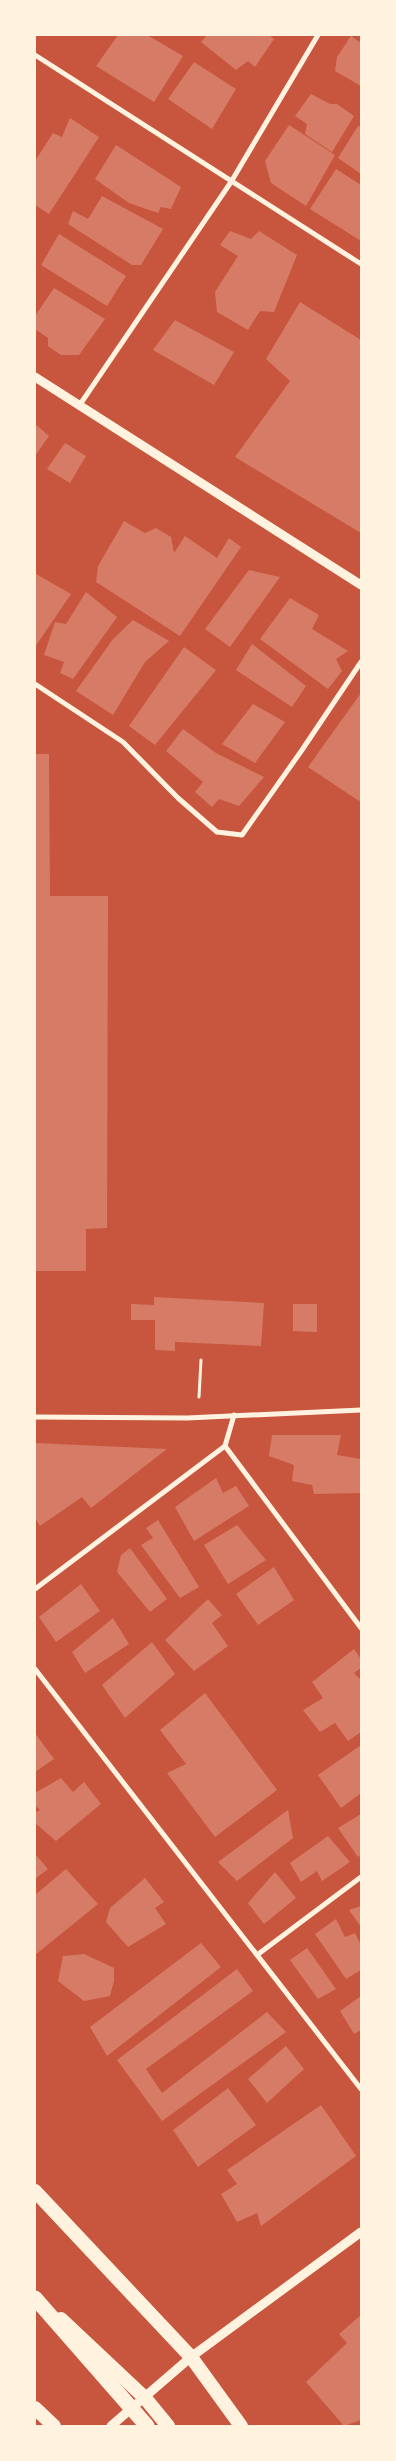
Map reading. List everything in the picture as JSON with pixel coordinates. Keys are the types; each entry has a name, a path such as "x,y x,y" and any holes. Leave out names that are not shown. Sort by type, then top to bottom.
{"highway":[{"path":"35,2191 191,2357 241,2426"},
{"path":"35,2297 145,2398 168,2426"},
{"path":"35,2297 147,2426"},
{"path":"35,2408 54,2426"}],"street":[{"path":"79,406 231,182 318,35"},
{"path":"35,55 361,264"},
{"path":"35,378 361,585"},
{"path":"35,684 123,742 178,798 217,832 242,835 361,662"},
{"path":"35,1417 188,1418 361,1410"},
{"path":"35,1589 225,1446 234,1415"},
{"path":"225,1446 361,1628"},
{"path":"35,1668 361,2089"},
{"path":"257,1955 361,1877"},
{"path":"111,2426 191,2357 361,2232"}],"path":[{"path":"199,1394 201,1360"}],"building":[{"path":"118,35 147,35 183,56 154,102 96,66"},
{"path":"207,35 269,35 274,39 255,67 248,61 236,70 201,42"},
{"path":"351,36 361,43 361,86 335,71 337,57"},
{"path":"194,62 236,89 212,129 168,99"},
{"path":"311,94 330,104 337,104 354,116 332,152 305,134 307,124 295,116"},
{"path":"70,118 99,137 49,214 35,205 35,161 53,133 62,137"},
{"path":"289,125 335,155 306,206 271,183 265,161"},
{"path":"358,126 361,127 361,174 338,158"},
{"path":"116,145 181,187 171,209 161,207 158,213 129,203 95,179"},
{"path":"336,169 361,185 361,241 310,209"},
{"path":"102,196 163,229 141,265 132,265 68,224 73,211 88,219"},
{"path":"230,231 251,239 259,231 297,255 274,312 260,311 248,330 217,312 215,292 238,256 220,245"},
{"path":"59,234 126,276 107,306 41,265"},
{"path":"54,288 105,319 79,355 61,355 48,346 48,338 35,329 35,316"},
{"path":"300,302 361,340 361,533 235,457 290,381 266,359"},
{"path":"175,320 234,352 214,385 153,350"},
{"path":"35,424 49,436 35,456"},
{"path":"65,443 86,456 70,483 47,469"},
{"path":"124,521 145,533 156,528 171,537 174,553 185,536 217,558 229,538 241,547 180,636 96,582 98,566"},
{"path":"249,570 280,577 230,647 205,629"},
{"path":"35,575 71,594 35,647"},
{"path":"86,592 117,617 73,679 60,673 64,662 44,655 55,622 66,624"},
{"path":"290,598 319,615 312,629 348,651 336,659 342,671 328,689 260,639"},
{"path":"133,620 169,641 145,662 113,715 76,691 113,639"},
{"path":"252,644 306,686 292,707 236,670"},
{"path":"184,647 216,670 155,745 129,726"},
{"path":"361,693 361,799 359,801 308,767"},
{"path":"253,704 285,722 255,763 222,744"},
{"path":"183,729 216,753 264,777 239,806 219,799 212,807 195,792 203,782 166,751"},
{"path":"35,754 49,754 50,896 108,896 107,1228 86,1229 86,1271 35,1271"},
{"path":"154,1297 264,1303 261,1346 175,1342 175,1351 155,1350 155,1320 131,1320 131,1304 154,1305"},
{"path":"293,1304 317,1304 317,1332 293,1331"},
{"path":"272,1435 341,1435 337,1455 361,1459 361,1493 314,1494 312,1485 292,1481 294,1465 269,1456"},
{"path":"35,1443 167,1449 91,1508 82,1497 40,1526 35,1518"},
{"path":"216,1478 223,1493 236,1486 249,1506 194,1541 175,1507"},
{"path":"158,1520 199,1587 180,1598 141,1545 153,1538 146,1528"},
{"path":"237,1525 266,1560 228,1584 204,1545"},
{"path":"130,1548 167,1599 150,1612 117,1572 121,1555"},
{"path":"274,1567 294,1600 258,1625 236,1594"},
{"path":"81,1584 100,1611 56,1642 39,1617"},
{"path":"208,1599 222,1615 212,1623 228,1646 194,1671 165,1640"},
{"path":"113,1618 129,1644 85,1673 72,1652"},
{"path":"152,1642 175,1674 125,1718 102,1685"},
{"path":"354,1649 361,1659 361,1668 354,1673 361,1680 361,1732 348,1741 335,1723 320,1732 303,1710 323,1698 312,1682"},
{"path":"205,1693 277,1790 215,1837 167,1773 186,1764 160,1730"},
{"path":"35,1733 54,1759 35,1772"},
{"path":"361,1745 361,1793 341,1808 318,1775"},
{"path":"61,1778 73,1792 84,1782 101,1804 56,1841 35,1823 35,1813 40,1810 35,1805 35,1793"},
{"path":"288,1810 293,1838 237,1881 218,1862"},
{"path":"361,1814 361,1854 358,1857 338,1828"},
{"path":"328,1836 350,1862 322,1881 317,1871 301,1882 290,1863"},
{"path":"35,1854 48,1869 35,1879"},
{"path":"66,1869 98,1904 35,1955 35,1895"},
{"path":"275,1872 296,1898 264,1924 248,1903"},
{"path":"145,1878 164,1902 155,1908 166,1924 128,1947 106,1922 110,1908"},
{"path":"361,1906 361,1927 349,1910"},
{"path":"336,1919 345,1937 355,1933 361,1945 361,1970 346,1979 315,1934"},
{"path":"201,1943 221,1967 107,2056 90,2027"},
{"path":"307,1948 336,1989 318,1999 290,1960"},
{"path":"84,1954 114,1968 114,1981 110,1996 84,2001 58,1981 63,1956"},
{"path":"237,1969 253,1991 146,2069 162,2093 267,2012 286,2032 162,2121 117,2060"},
{"path":"361,1996 361,2030 354,2034 340,2011"},
{"path":"286,2046 304,2069 267,2103 248,2079"},
{"path":"228,2088 256,2125 198,2167 173,2130"},
{"path":"321,2105 356,2156 261,2226 257,2213 237,2222 221,2194 237,2184 227,2170"},
{"path":"361,2315 361,2420 344,2426 306,2382 347,2343 339,2334"}]}
